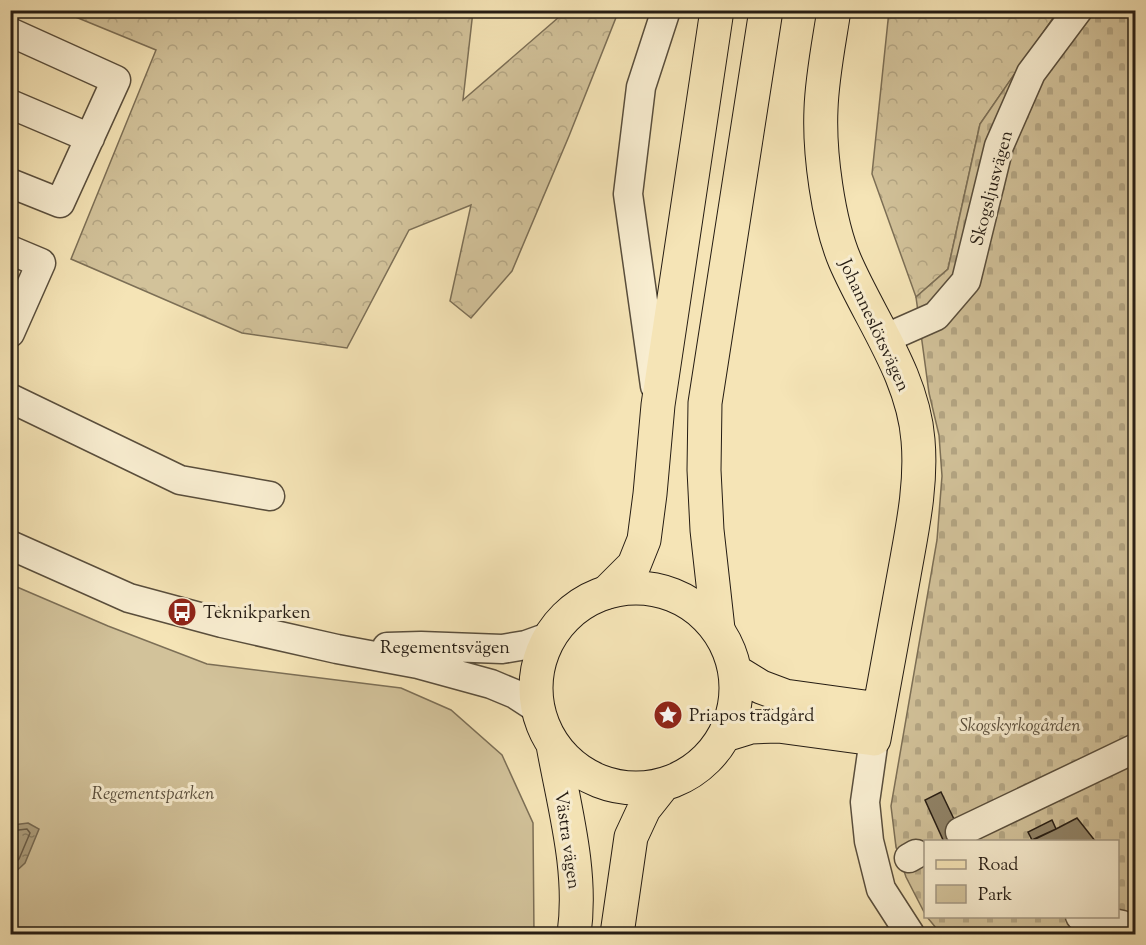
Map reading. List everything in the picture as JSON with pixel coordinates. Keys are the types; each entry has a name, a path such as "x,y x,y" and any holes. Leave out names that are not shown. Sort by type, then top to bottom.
{"main road":[{"path":"607,592 634,565 642,547 650,494 658,405 717,10"},
{"path":"718,629 707,530 704,470 705,403 766,10"},
{"name":"Johanneslötsvägen","path":"834,10 820,109 825,180 844,259 884,339 908,394 918,438 919,473 915,516 876,724"},
{"path":"632,588 657,590 680,598 701,611 718,629 729,649 735,671 736,693 733,715 725,735 714,752 699,766 682,778 663,785 630,788 614,786 591,778 570,764 554,745 544,728 538,709 537,671 542,653 551,636 566,617 585,602 607,592 632,588"},
{"path":"735,671 761,687 876,724"},
{"path":"725,735 752,727 876,724"},
{"name":"Västra vägen","path":"554,745 575,873 576,922 574,934"},
{"path":"617,934 631,837 644,809 663,785"}],"street":[{"path":"658,405 628,194 641,87 666,10"},
{"name":"Skogsljusvägen","path":"884,339 936,316 966,281 999,146 1031,73 1078,10"},
{"path":"10,32 116,80 60,203 10,183"},
{"path":"10,104 90,138"},
{"path":"10,250 41,263 11,328"},
{"path":"10,398 180,480 270,496"},
{"name":"Regementsvägen","path":"10,545 129,598 222,623 337,649 418,664 491,684 515,694 538,709"},
{"name":"Regementsvägen","path":"337,649 421,645 502,649 526,645 551,636"},
{"path":"876,724 865,802 868,841 880,889 910,934"},
{"path":"960,832 1136,748"},
{"path":"1089,918 1122,925 1136,931"}],"green space":[{"path":"61,11 473,11 463,100 566,11 617,11 617,15 512,271 471,318 450,301 471,205 409,230 347,348 242,333 71,259 156,50"},
{"path":"889,11 1058,11 980,124 948,269 916,297 872,174"},
{"name":"Skogskyrkogården","path":"1058,11 1135,11 1135,934 941,934 928,918 1119,918 1119,840 924,840 924,912 906,877 896,847 891,806 937,540 942,476 939,435 929,393 916,297 948,269 980,124"},
{"name":"Regementsparken","path":"10,584 108,626 207,664 401,688 451,710 502,755 533,823 534,934 11,934"}],"water":[{"path":"28,823 39,829 25,863 13,874 11,873 11,829 13,825"}],"building":[{"path":"941,792 964,840 943,840 925,800"},
{"path":"1077,818 1094,840 1033,840"},
{"path":"1052,820 1056,829 1032,840 1028,832"}],"place":[{"name":"Teknikparken","path":"182,612"},
{"name":"Priapos trädgård","path":"668,715"}]}
